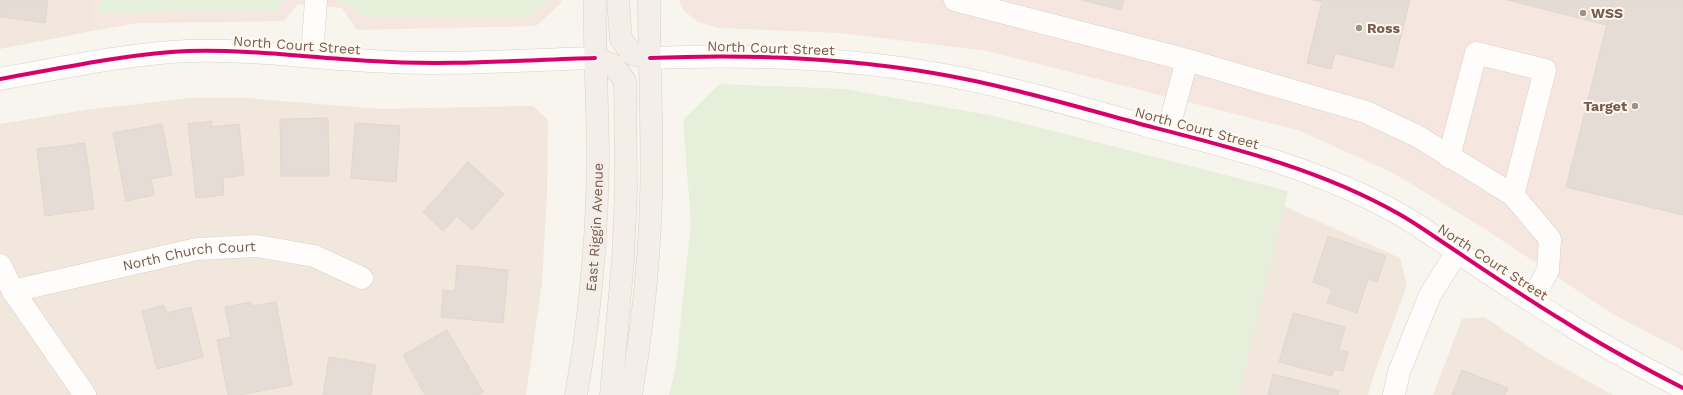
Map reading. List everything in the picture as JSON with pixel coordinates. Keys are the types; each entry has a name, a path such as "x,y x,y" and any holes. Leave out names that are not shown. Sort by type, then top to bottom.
{"main road":[{"name":"East Riggin Avenue","path":"576,395 590,302 596,217 598,153 594,0"},
{"path":"618,0 621,39 632,54 650,58"},
{"path":"630,395 643,306 650,208 652,144 649,0"},
{"path":"595,58 613,65 625,81 626,191 623,260 611,395"}],"street":[{"path":"312,56 316,0"},
{"path":"955,0 1187,60 1366,112 1417,136 1449,158 1513,195 1550,238 1548,270 1532,301"},
{"name":"North Court Street","path":"0,79 157,53 217,51 424,63 468,63 595,58"},
{"path":"1449,158 1476,53 1545,70 1513,195"},
{"name":"North Court Street","path":"650,58 697,56 773,56 849,62 909,69 980,83 1168,131 1288,165 1346,187 1400,214 1563,321 1683,388"},
{"path":"1168,131 1187,60"},
{"name":"North Church Court","path":"13,291 197,249 257,246 314,256 362,278"},
{"path":"1394,395 1399,372 1430,295 1457,252"},
{"path":"0,265 13,291 85,395"}],"shaded area":[{"path":"0,0 95,0 92,31 0,49"},
{"path":"95,0 561,0 561,3 536,26 357,30 342,8 298,4 284,21 138,23 92,31"},
{"path":"679,0 1683,0 1683,351 1611,313 1485,229 1393,173 1298,130 987,51 840,33 718,28 697,21 684,11"},
{"path":"190,98 246,98 380,109 533,106 548,120 547,192 542,283 526,395 0,395 0,124 85,110"},
{"path":"1284,206 1400,258 1407,285 1374,374 1368,395 1238,395"},
{"path":"1484,317 1546,358 1613,395 1433,395 1462,319"}],"green space":[{"path":"100,0 284,0 276,11 98,13"},
{"path":"338,0 547,0 547,3 529,17 358,16 350,4 338,5"},
{"path":"720,84 844,89 994,116 1288,191 1238,395 669,395 676,366 691,222 683,120"}],"building":[{"path":"0,0 48,0 45,23 0,17"},
{"path":"1082,0 1124,0 1121,10"},
{"name":"Ross","path":"1312,0 1410,0 1393,68 1335,53 1331,69 1307,63 1322,2"},
{"name":"WSS","path":"1507,0 1613,0 1607,25"},
{"name":"Target","path":"1613,0 1683,0 1683,215 1566,187"},
{"path":"328,118 329,176 281,176 280,119"},
{"path":"212,121 211,127 239,124 244,175 223,178 224,195 196,198 188,124"},
{"path":"355,123 400,126 396,182 351,178"},
{"path":"162,124 172,175 151,179 154,195 126,201 113,133"},
{"path":"85,143 94,209 45,216 37,149"},
{"path":"468,162 504,194 472,230 457,216 443,231 423,212"},
{"path":"1328,236 1386,256 1377,282 1368,279 1357,313 1327,303 1332,289 1313,282"},
{"path":"457,265 508,270 503,323 441,317 443,290 455,291"},
{"path":"251,302 252,306 276,302 292,385 239,395 228,395 217,340 231,337 225,307"},
{"path":"164,305 167,313 191,307 203,357 157,369 142,311"},
{"path":"1293,313 1345,327 1339,350 1348,352 1343,371 1334,369 1332,376 1279,362"},
{"path":"447,330 483,392 478,395 425,395 403,355"},
{"path":"329,357 376,365 371,395 323,395"},
{"path":"1462,370 1508,388 1505,395 1452,395"},
{"path":"1273,374 1339,391 1338,395 1268,395"}],"cycle path":[{"path":"0,79 117,58 188,51 234,51 349,60 428,63 595,58"},
{"path":"650,58 721,56 792,58 862,63 933,73 1041,97 1213,143 1277,162 1370,198 1399,214 1577,329 1622,356 1683,388"}],"place":[{"name":"WSS","path":"1583,13"},
{"name":"Ross","path":"1359,28"},
{"name":"Target","path":"1635,106"}]}
